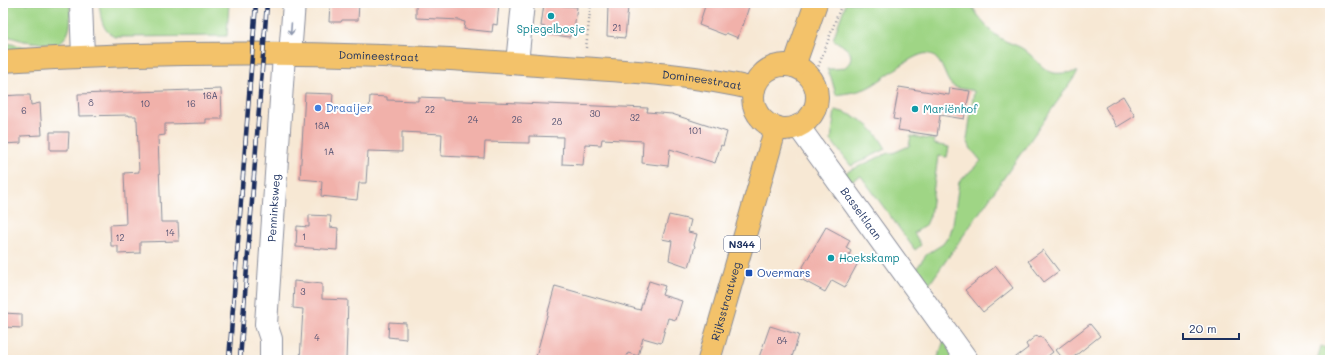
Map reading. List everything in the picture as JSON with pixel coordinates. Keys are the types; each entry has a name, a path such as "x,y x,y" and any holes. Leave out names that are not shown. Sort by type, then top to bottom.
{"main road":[{"path":"794,66 816,3"},
{"name":"Domineestraat","path":"3,61 83,56 167,54 395,57 584,68 709,80 754,89"},
{"path":"782,65 794,66 801,69 812,80 817,94 814,110 805,122 792,132 765,122 757,112 753,101 754,89 762,74 769,69 782,65"},
{"name":"Rijksstraatweg","path":"709,360 792,132"}],"street":[{"path":"81,3 83,56"},
{"name":"Penninksweg","path":"270,360 271,340 266,324 287,55 294,3"},
{"path":"517,63 523,3"},
{"name":"Basseltlaan","path":"792,132 967,360"}],"path":[{"path":"3,7 7,3"},
{"path":"584,68 591,3"},
{"path":"792,132 811,130 817,124 825,110 827,93 817,70 842,3"}],"green space":[{"path":"11,3 70,3 70,27 66,36 56,45 24,41 3,35 3,11"},
{"path":"99,3 229,3 227,36 115,37 107,31 102,23"},
{"path":"846,3 970,3 987,27 995,35 1024,50 1050,72 1078,72 926,289 914,272 927,254 943,244 950,234 953,224 959,182 981,161 971,149 967,140 974,91 953,86 939,61 930,54 924,54 908,61 875,84 865,89 836,95 827,69 843,68 848,65 851,58 850,52 833,39"},
{"path":"3,42 37,50 3,53"},
{"path":"835,110 852,115 859,119 877,135 886,149 851,166 831,140"},
{"path":"911,136 934,140 934,144 949,147 947,157 938,156 930,216 926,225 914,233 921,245 915,250 861,176 844,184 838,176 888,153 893,153 909,146"},
{"path":"945,338 960,360 937,360"},
{"path":"1321,346 1330,350 1330,360 1317,360"}],"building":[{"path":"330,3 359,3 358,20 329,22"},
{"path":"416,3 499,3 497,25 493,24 492,32 464,29 465,22 461,20 416,18"},
{"path":"706,3 750,3 738,38 726,33 725,35 699,25"},
{"path":"544,4 577,7 574,30 571,30 570,37 544,34 545,27 541,26"},
{"path":"608,5 628,7 625,38 607,36"},
{"name":"Mariënhof","path":"899,87 949,95 950,88 970,91 964,119 940,115 937,136 898,130 900,120 893,119"},
{"path":"221,89 222,119 206,119 206,123 165,124 165,135 158,136 161,222 178,222 179,241 140,242 140,253 118,254 118,246 111,246 110,225 126,224 124,173 139,172 136,116 79,116 78,94"},
{"path":"305,93 333,94 332,107 369,111 370,96 387,97 387,100 418,101 418,97 443,98 443,100 648,108 647,112 672,114 727,132 723,146 721,145 715,163 670,149 668,166 642,163 643,141 602,139 601,145 585,144 583,165 562,164 563,137 529,136 529,143 485,142 484,158 441,156 442,134 402,132 402,152 368,151 366,183 359,183 357,200 321,196 322,181 300,179"},
{"path":"30,95 31,105 40,103 42,135 21,136 21,143 3,144 3,96"},
{"path":"1123,96 1135,116 1117,127 1105,107"},
{"path":"50,132 69,132 68,150 50,150"},
{"path":"309,215 331,216 330,227 338,228 337,250 296,247 297,226 309,227"},
{"path":"669,215 691,220 688,232 697,234 689,267 669,260 672,241 662,239"},
{"name":"Hoekskamp","path":"826,227 850,240 846,248 851,251 849,255 859,261 845,287 832,280 825,292 797,277"},
{"path":"1043,250 1059,271 1044,282 1028,261"},
{"path":"996,266 1013,288 983,312 965,290"},
{"path":"294,281 322,284 322,299 348,300 346,360 300,360 303,309 293,308"},
{"path":"649,281 665,286 662,295 682,301 676,320 668,318 661,343 643,338 638,356 628,353 626,360 535,360 555,286 640,310"},
{"path":"3,313 22,314 22,328 3,327"},
{"path":"389,322 406,323 406,339 388,337"},
{"path":"1090,324 1100,336 1070,360 1064,360 1056,350"},
{"path":"770,326 799,335 791,360 758,360"},
{"path":"1037,335 1038,337 1041,336 1053,352 1043,360 1012,360 1028,348 1026,344"}],"railway":[{"path":"229,360 256,3"},
{"path":"240,360 267,3"}],"place":[{"name":"Spiegelbosje","path":"551,16"},
{"name":"Draaijer","path":"318,108"},
{"name":"Mariënhof","path":"915,109"},
{"name":"Hoekskamp","path":"831,258"},
{"name":"Overmars","path":"749,273"}]}
